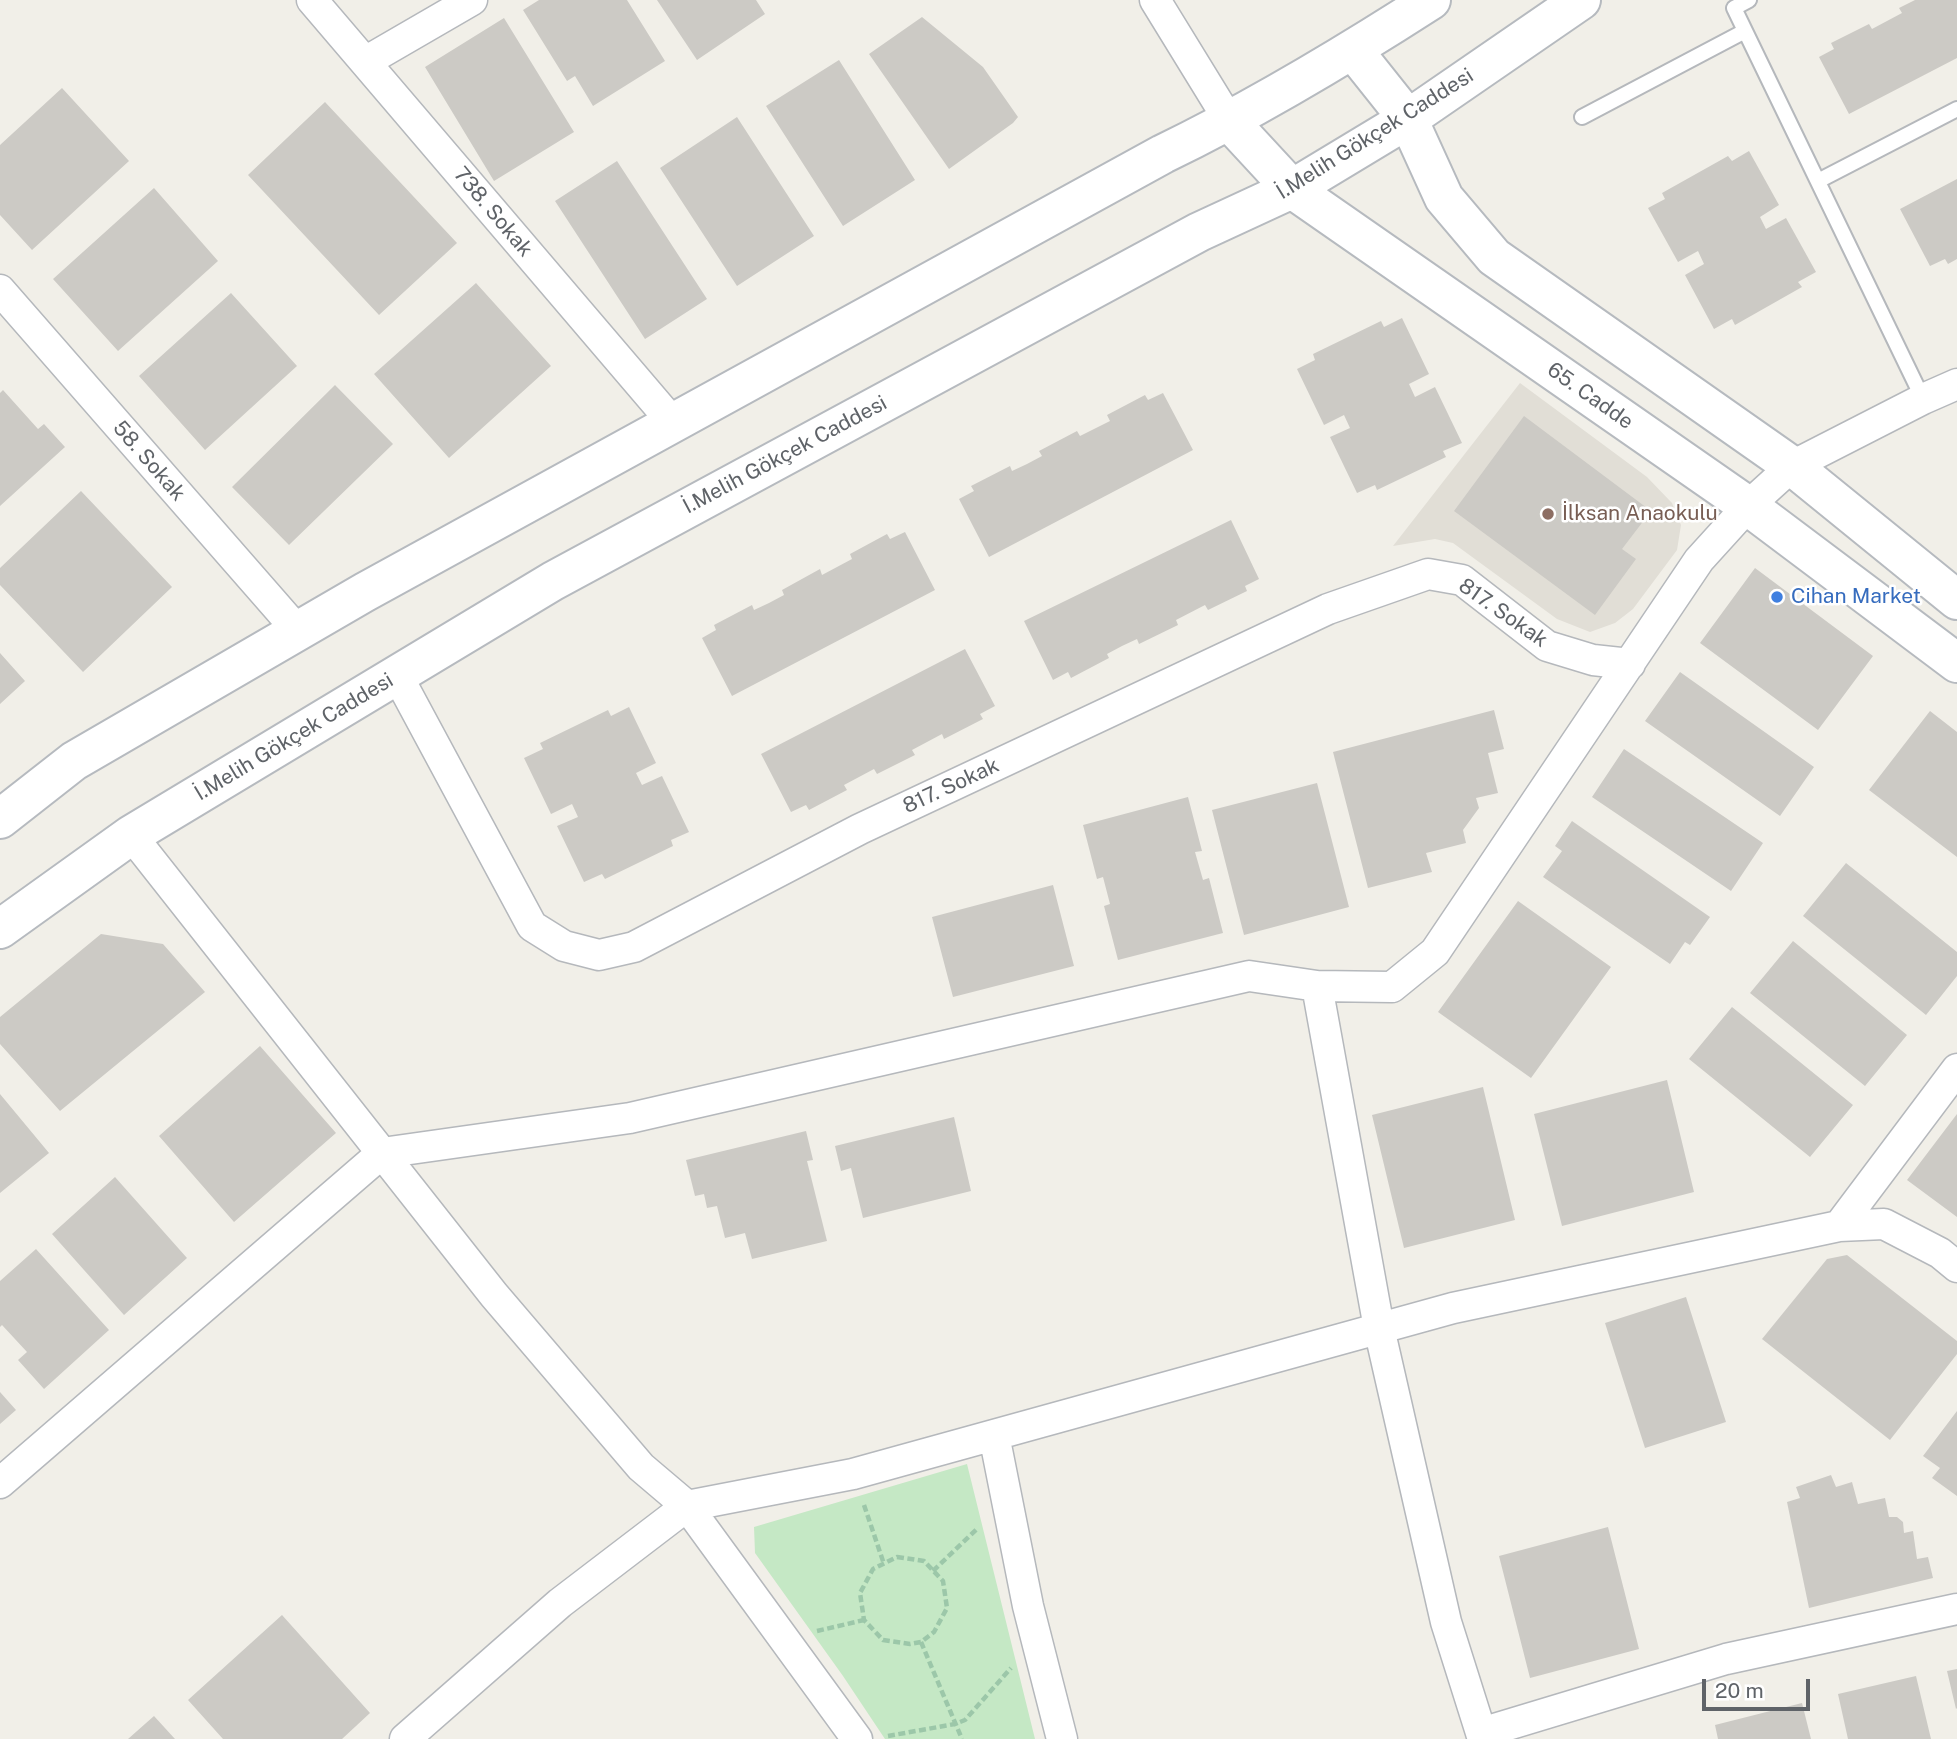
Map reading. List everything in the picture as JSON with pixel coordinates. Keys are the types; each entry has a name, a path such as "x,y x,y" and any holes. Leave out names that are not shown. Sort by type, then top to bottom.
{"main road":[{"path":"0,818 74,761 376,585 1163,154 1230,122 1353,50 1431,0"},
{"name":"İ.Melih Gökçek Caddesi","path":"0,929 131,835 553,581 1199,232 1292,189 1408,119 1581,0"},
{"path":"1353,50 1408,119 1444,198 1494,257 1792,466 1957,600"},
{"name":"65. Cadde","path":"1230,122 1292,189 1748,506 1957,663"}],"street":[{"name":"738. Sokak","path":"312,0 674,424"},
{"path":"365,62 472,0"},
{"path":"1154,0 1230,122"},
{"name":"58. Sokak","path":"0,290 298,631"},
{"path":"0,1483 382,1153 630,1118 1249,976 1317,986 1392,988 1436,952 1699,561 1748,506 1792,466 1957,384"},
{"name":"817. Sokak","path":"397,675 532,926 564,946 599,955 634,947 860,829 1328,609 1429,575 1462,580 1547,646 1593,660 1630,664"},
{"path":"131,835 494,1295 641,1467 687,1506 783,1638 868,1738"},
{"path":"1317,986 1379,1328 1446,1622 1482,1736 1726,1659 1957,1609"},
{"path":"1839,1226 1957,1069"},
{"path":"405,1739 560,1603 687,1506 853,1474 1453,1308 1839,1226 1884,1224 1940,1253 1957,1267"},
{"path":"994,1435 1036,1639 1062,1739"}],"lane":[{"path":"1749,0 1734,8 1923,399"},
{"path":"1582,117 1745,31"},
{"path":"1818,181 1957,109"}],"path":[{"path":"853,1474 884,1564"},
{"path":"933,1571 1006,1500"},
{"path":"897,1557 924,1561 933,1571 943,1581 947,1608 934,1632 920,1642 910,1644 883,1640 864,1620 860,1593 873,1569 897,1557"},
{"path":"783,1638 864,1620"},
{"path":"868,1738 956,1724 965,1720 1036,1639"},
{"path":"920,1642 962,1739"}],"shaded area":[{"name":"İlksan Anaokulu","path":"1520,383 1647,477 1672,503 1681,525 1677,550 1633,609 1615,623 1590,632 1557,619 1453,543 1435,539 1393,546"}],"green space":[{"path":"967,1464 1035,1739 885,1739 755,1553 754,1527"}],"building":[{"path":"539,0 627,0 665,61 593,106 575,76 567,81 523,10"},
{"path":"657,0 756,0 765,14 697,60"},
{"path":"1915,0 1957,0 1957,58 1849,114 1819,57 1834,49 1831,43 1869,24 1872,29 1902,13 1899,8"},
{"path":"922,17 983,67 1018,117 949,169 869,54"},
{"path":"504,18 574,132 494,181 425,67"},
{"path":"839,60 915,180 843,226 766,106"},
{"path":"62,88 129,161 32,250 0,215 0,145"},
{"path":"325,102 457,243 379,315 248,175"},
{"path":"737,117 814,236 737,286 660,168"},
{"path":"1749,151 1779,205 1760,217 1766,229 1786,218 1816,272 1798,282 1802,287 1735,325 1732,319 1714,329 1685,275 1704,264 1698,251 1678,262 1648,208 1665,199 1662,193 1728,156 1732,161"},
{"path":"617,161 707,299 645,339 555,201"},
{"path":"1957,179 1957,259 1948,264 1945,259 1930,266 1900,209"},
{"path":"154,188 218,261 118,351 53,279"},
{"path":"476,283 551,366 449,458 374,374"},
{"path":"231,293 297,366 205,450 139,376"},
{"path":"1402,318 1429,374 1409,384 1415,397 1435,387 1462,443 1443,451 1446,457 1377,490 1375,485 1357,493 1330,437 1350,428 1344,415 1324,425 1297,369 1315,360 1313,354 1381,321 1384,327"},
{"path":"335,385 393,444 289,545 232,487"},
{"path":"3,390 38,429 44,424 65,447 0,506 0,393"},
{"path":"1163,393 1193,450 989,557 959,499 974,491 971,486 1010,466 1012,471 1027,464 1042,456 1039,451 1077,431 1080,436 1110,421 1107,415 1145,395 1148,400"},
{"path":"1524,416 1651,511 1622,549 1636,559 1595,615 1454,511"},
{"path":"81,491 172,587 83,672 0,585 0,568"},
{"path":"1231,520 1259,579 1245,586 1247,591 1208,610 1205,605 1176,620 1178,625 1139,644 1137,639 1122,646 1107,654 1109,658 1071,678 1068,672 1053,680 1024,621"},
{"path":"905,532 935,590 732,696 702,638 716,630 714,625 752,605 754,610 769,603 784,595 782,590 820,569 822,575 852,559 850,554 887,534 890,539"},
{"path":"1755,568 1873,656 1818,730 1700,643"},
{"path":"965,649 995,706 980,714 983,719 944,739 942,734 912,750 915,755 877,774 874,769 844,785 847,790 809,810 806,805 791,812 761,754"},
{"path":"0,653 25,681 0,704"},
{"path":"1680,672 1814,767 1780,816 1645,721"},
{"path":"629,707 656,763 636,773 642,785 662,776 689,832 671,840 673,846 605,879 602,874 584,882 557,826 578,817 572,804 551,814 524,758 543,749 540,743 608,710 611,716"},
{"path":"1494,710 1504,749 1488,753 1498,793 1476,798 1479,808 1463,830 1466,843 1426,853 1432,872 1368,888 1333,752"},
{"path":"1930,711 1957,732 1957,857 1869,790"},
{"path":"1624,749 1763,843 1731,891 1592,797"},
{"path":"1317,783 1349,907 1244,935 1212,810"},
{"path":"1188,797 1202,851 1195,852 1203,880 1209,878 1223,933 1118,960 1104,906 1110,904 1103,877 1097,879 1083,825"},
{"path":"1572,821 1710,917 1690,945 1685,942 1670,964 1543,877 1562,851 1555,846"},
{"path":"1846,863 1957,952 1957,976 1926,1015 1803,916"},
{"path":"1053,885 1074,966 953,997 932,917"},
{"path":"1518,901 1611,967 1531,1078 1438,1012"},
{"path":"101,934 163,944 205,992 60,1111 0,1044 0,1017"},
{"path":"1793,941 1907,1035 1865,1086 1750,993"},
{"path":"1732,1007 1853,1105 1810,1157 1689,1059"},
{"path":"260,1046 336,1133 234,1222 159,1136"},
{"path":"1667,1080 1694,1192 1562,1226 1534,1114"},
{"path":"1483,1087 1515,1220 1404,1248 1372,1115"},
{"path":"0,1094 49,1153 0,1193"},
{"path":"1957,1114 1957,1217 1907,1180"},
{"path":"954,1117 971,1191 863,1218 851,1168 841,1171 835,1146"},
{"path":"806,1131 813,1160 807,1161 827,1241 752,1259 745,1233 725,1238 717,1206 707,1208 704,1194 695,1196 686,1160"},
{"path":"115,1177 187,1258 124,1315 52,1234"},
{"path":"36,1249 109,1330 44,1389 18,1360 27,1352 2,1325 0,1327 0,1281"},
{"path":"1847,1255 1957,1341 1957,1354 1890,1440 1762,1339 1827,1259"},
{"path":"1686,1297 1726,1422 1645,1448 1605,1323"},
{"path":"0,1392 16,1410 0,1424"},
{"path":"1957,1411 1957,1496 1932,1478 1940,1468 1923,1456"},
{"path":"1831,1475 1836,1487 1852,1482 1858,1504 1885,1498 1889,1517 1897,1517 1903,1522 1904,1533 1913,1531 1917,1559 1928,1557 1933,1578 1809,1608 1787,1502 1800,1498 1796,1487"},
{"path":"1608,1527 1639,1649 1530,1678 1499,1556"},
{"path":"282,1615 370,1713 342,1739 223,1739 188,1700"},
{"path":"1957,1669 1957,1708 1956,1709 1947,1671"},
{"path":"1916,1676 1931,1739 1848,1739 1838,1694"},
{"path":"1802,1703 1811,1739 1718,1739 1715,1725"},
{"path":"154,1716 175,1739 128,1739"}],"place":[{"name":"İlksan Anaokulu","path":"1548,514"},
{"name":"Cihan Market","path":"1777,597"}]}
